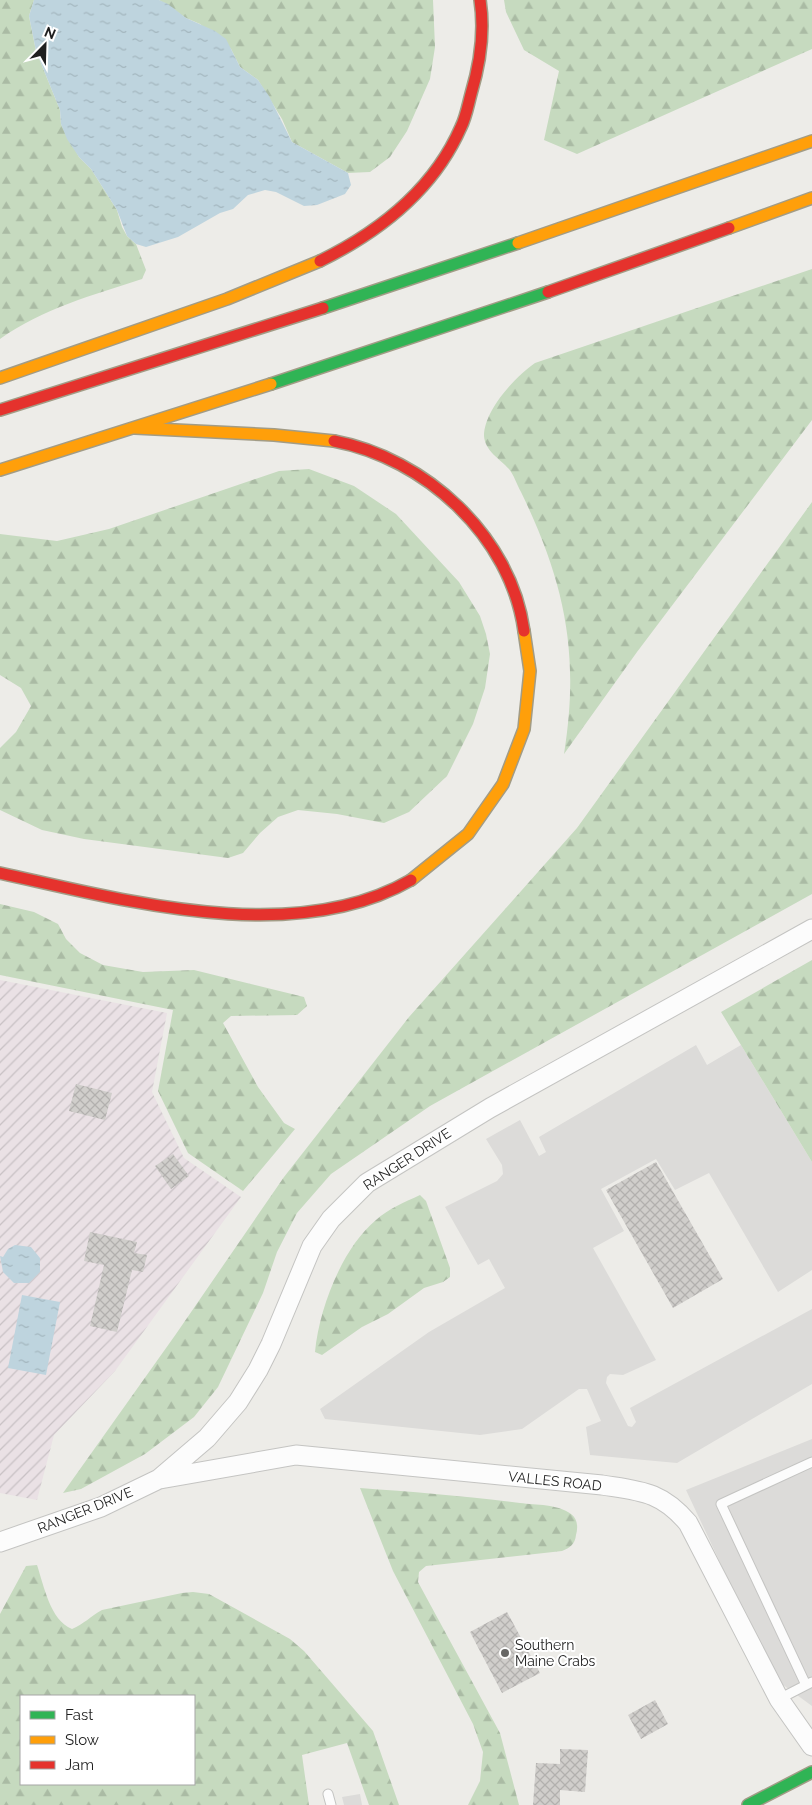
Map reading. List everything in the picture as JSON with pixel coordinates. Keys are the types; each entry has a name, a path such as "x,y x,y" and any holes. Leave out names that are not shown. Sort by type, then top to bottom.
{"main road":[{"path":"0,378 303,271 376,228 404,207 426,184 447,157 473,96 482,41 480,0"},
{"path":"0,410 410,281 812,141"},
{"path":"0,470 135,428 693,242 812,198"},
{"path":"0,873 159,906 248,915 329,908 361,900 390,890 417,877 465,837 487,812 503,784 516,755 526,723 531,687 530,654 526,625 514,588 500,557 480,527 438,486 410,468 375,452 340,441 307,436 135,428"},
{"path":"748,1805 812,1772"}],"street":[{"name":"RANGER DRIVE","path":"0,1542 101,1507 159,1479 207,1438 238,1402 271,1344 312,1246 331,1220 367,1183 490,1108 812,929"},
{"name":"VALLES ROAD","path":"159,1479 296,1455 602,1485 635,1490 660,1497 677,1510 688,1523 779,1699 812,1746"}],"lane":[{"path":"779,1699 809,1684 722,1504 812,1462"},
{"path":"328,1794 330,1805"}],"shaded area":[{"path":"0,980 167,1013 152,1092 184,1158 241,1197 115,1371 54,1435 37,1500 0,1493"},
{"path":"696,1045 707,1065 741,1045 812,1162 812,1270 778,1292 709,1173 675,1190 656,1159 601,1189 624,1231 593,1248 656,1360 623,1375 610,1374 607,1377 606,1383 628,1426 632,1427 636,1422 630,1408 812,1309 812,1384 677,1463 590,1455 586,1427 601,1421 587,1389 579,1389 522,1429 480,1435 325,1419 320,1409 429,1332 505,1288 489,1259 478,1265 445,1207 497,1181 503,1174 502,1165 486,1139 520,1120 539,1156 546,1152 539,1137"},
{"path":"812,1439 812,1706 775,1679 686,1490"},
{"path":"360,1794 362,1805 344,1805 342,1797"}],"green space":[{"path":"0,0 34,0 29,16 36,51 60,110 61,124 79,157 91,169 117,210 122,227 127,236 136,244 146,270 142,279 50,311 16,328 0,339"},
{"path":"159,0 433,0 435,47 430,79 407,131 390,157 370,172 348,173 292,142 282,119 258,80 240,67 231,49 200,24 186,18"},
{"path":"504,0 812,0 812,49 577,154 544,140 559,71 524,50 506,12"},
{"path":"812,269 812,420 637,652 564,754 569,718 570,684 569,651 565,620 549,557 536,525 514,477 509,469 493,454 485,441 485,426 489,415 502,395 519,376 535,363"},
{"path":"309,469 354,486 396,514 459,582 480,616 490,654 485,688 473,724 447,776 409,812 384,823 337,814 298,810 278,817 260,833 243,853 228,858 84,839 42,830 0,810 0,748 16,732 31,706 21,688 0,675 0,534 57,541 109,529 279,471"},
{"path":"812,502 812,894 430,1106 331,1174 297,1213 277,1252 263,1293 218,1387 194,1417 145,1454 81,1489 63,1493 284,1177 409,1017 577,828"},
{"path":"0,904 34,912 58,924 66,939 80,953 103,965 143,972 194,970 304,997 307,1006 297,1015 231,1016 223,1023 258,1087 284,1123 295,1129 243,1191 188,1153 158,1091 173,1010 0,975"},
{"path":"812,960 812,1162 721,1012"},
{"path":"420,1195 426,1201 450,1268 450,1277 443,1282 424,1288 388,1314 362,1327 322,1355 315,1352 321,1317 327,1299 334,1280 353,1246 364,1232 381,1216"},
{"path":"360,1488 460,1496 547,1506 560,1508 575,1518 577,1532 575,1541 570,1547 562,1551 426,1566 419,1572 418,1582 500,1733 519,1805 468,1805 480,1781 483,1752 473,1724 393,1571"},
{"path":"37,1565 45,1592 53,1610 64,1625 72,1629 102,1610 182,1593 209,1594 290,1639 304,1651 373,1731 399,1805 369,1805 347,1743 302,1755 309,1805 0,1805 0,1614 26,1566"}],"water":[{"path":"34,0 159,0 168,4 186,18 215,31 226,39 240,67 258,80 269,96 292,142 348,173 351,185 345,194 317,205 304,206 276,192 265,190 248,195 233,209 220,213 178,237 146,247 136,244 127,236 117,210 91,169 79,157 67,139 61,124 60,110 36,51 29,16"},
{"path":"15,1245 31,1247 40,1258 40,1272 29,1283 14,1283 3,1272 0,1256 3,1257 8,1249"},
{"path":"22,1295 60,1302 46,1375 8,1368"}],"building":[{"path":"76,1084 112,1093 105,1120 69,1111"},
{"path":"173,1154 189,1176 171,1189 155,1166"},
{"path":"656,1162 723,1279 673,1308 606,1190"},
{"path":"90,1232 137,1242 134,1253 147,1255 143,1272 132,1270 117,1332 90,1326 104,1265 84,1261"},
{"name":"Southern Maine Crabs","path":"507,1612 540,1673 502,1693 470,1632"},
{"path":"655,1700 668,1724 641,1739 628,1715"},
{"path":"560,1749 588,1750 585,1792 560,1790 560,1805 533,1805 536,1763 560,1764"}],"traffic: fast":[{"path":"323,308 518,243"},
{"path":"271,384 548,292"},
{"path":"748,1805 812,1772"}],"traffic: slow":[{"path":"518,243 812,141"},
{"path":"729,228 812,198"},
{"path":"0,378 227,299 320,261"},
{"path":"0,470 271,384"},
{"path":"135,428 274,435 334,441"},
{"path":"411,880 468,834 503,784 524,729 530,671 524,631"}],"traffic: jam":[{"path":"320,261 363,237 402,206 420,189 450,149 464,119 477,71 482,36 480,0"},
{"path":"548,292 729,228"},
{"path":"0,410 323,308"},
{"path":"334,441 368,450 400,464 431,484 458,507 482,534 502,564 516,596 524,631"},
{"path":"0,873 153,905 208,912 262,915 314,911 365,900 411,880"}],"place":[{"name":"Southern Maine Crabs","path":"505,1653"}]}
